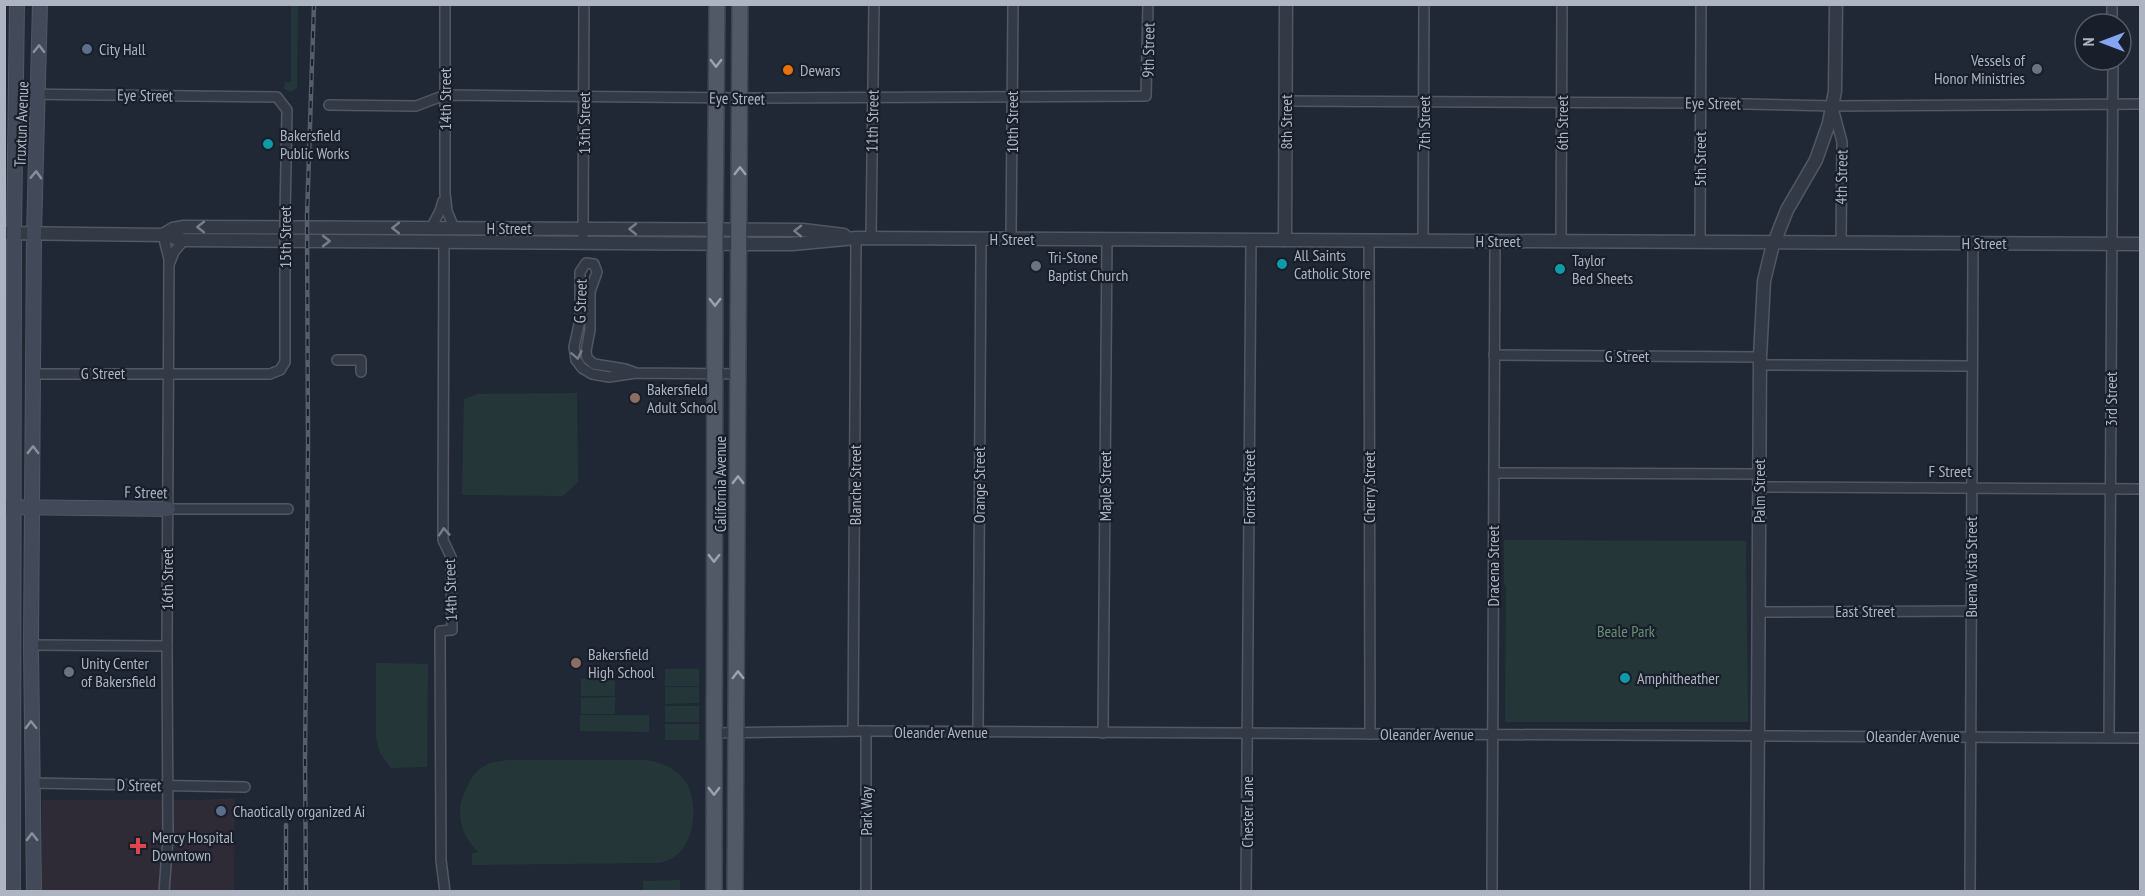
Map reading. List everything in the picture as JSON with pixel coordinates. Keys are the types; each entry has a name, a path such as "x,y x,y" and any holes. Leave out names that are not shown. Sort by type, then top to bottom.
{"main road":[{"name":"Truxtun Avenue","path":"13,891 8,782 12,759 9,645 9,233 10,94 17,4"},
{"name":"Truxtun Avenue","path":"34,891 31,645 34,234 40,4"},
{"name":"California Avenue","path":"714,891 717,4"},
{"name":"California Avenue","path":"735,891 740,4"},
{"name":"F Street","path":"9,507 168,508"},
{"path":"12,759 26,781 32,783"},
{"path":"8,782 21,789 32,808"}],"street":[{"name":"14th Street","path":"445,4 445,193 447,211 454,228"},
{"name":"13th Street","path":"583,242 584,4"},
{"name":"11th Street","path":"871,238 874,4"},
{"name":"10th Street","path":"1011,239 1012,4"},
{"name":"9th Street","path":"1146,96 1148,4"},
{"name":"8th Street","path":"1285,240 1286,4"},
{"name":"7th Street","path":"1423,240 1424,4"},
{"name":"6th Street","path":"1562,241 1563,4"},
{"name":"5th Street","path":"1700,242 1701,4"},
{"name":"4th Street","path":"1836,4 1836,75 1833,106 1842,142 1840,242"},
{"name":"3rd Street","path":"2109,737 2113,72"},
{"name":"Eye Street","path":"10,94 269,97 277,98 282,104"},
{"name":"Eye Street","path":"329,105 416,106 445,95 741,98 1146,96"},
{"name":"Eye Street","path":"1286,101 1833,106 2140,104"},
{"name":"15th Street","path":"280,370 285,362 287,110 282,104"},
{"name":"Palm Street","path":"1757,891 1760,361 1764,281 1766,268 1787,210 1816,160 1833,106"},
{"name":"14th Street","path":"431,228 440,211 445,193"},
{"name":"H Street","path":"163,235 173,229 184,227 509,228 583,229 740,237 792,244 856,238 2140,244"},
{"path":"444,242 453,235 487,233 509,228"},
{"name":"H Street","path":"9,233 163,235 184,240 444,242 583,242 715,236"},
{"name":"16th Street","path":"163,235 169,251 170,267 168,848 164,891"},
{"name":"Blanche Street","path":"853,731 856,238"},
{"name":"Orange Street","path":"978,732 981,239"},
{"name":"Maple Street","path":"1103,733 1107,239"},
{"name":"16th Street","path":"170,267 174,252 184,240"},
{"name":"Forrest Street","path":"1247,733 1251,240"},
{"name":"Cherry Street","path":"1369,240 1370,734"},
{"name":"Dracena Street","path":"1492,891 1495,241"},
{"name":"14th Street","path":"444,242 443,510 444,540 451,557 452,630 440,631 441,860 445,891"},
{"name":"Buena Vista Street","path":"1970,891 1973,243"},
{"name":"G Street","path":"636,373 594,364 588,358 586,351 590,330 590,292 597,272 594,264 586,263 580,272 580,320 574,347 576,360 586,371 613,377 636,373 739,374"},
{"name":"G Street","path":"1494,355 1972,366"},
{"path":"337,360 361,360 361,372"},
{"name":"G Street","path":"33,374 270,374 280,370"},
{"name":"F Street","path":"1494,473 1972,488 2140,489"},
{"name":"F Street","path":"168,508 288,509"},
{"name":"East Street","path":"1759,612 1971,611"},
{"path":"31,645 167,646"},
{"name":"Oleander Avenue","path":"714,733 866,731 2140,738"},
{"name":"Park Way","path":"866,731 866,891"},
{"name":"Chester Lane","path":"1246,891 1247,733"},
{"name":"D Street","path":"32,783 245,787"}],"shaded area":[{"name":"Mercy Hospital Downtown","path":"235,798 234,891 42,892 42,800"}],"green space":[{"path":"291,5 298,5 297,88 290,92 284,88 285,82 291,82"},
{"path":"577,393 578,482 563,496 462,495 464,399 478,394"},
{"name":"Beale Park","path":"1504,541 1746,541 1748,722 1505,722"},
{"path":"376,663 428,664 427,767 391,768 380,753 376,737"},
{"path":"665,669 699,669 699,686 665,686"},
{"path":"581,679 615,679 615,696 581,696"},
{"path":"665,687 699,687 699,703 665,704"},
{"path":"615,697 615,714 581,714 581,698"},
{"path":"665,706 699,706 699,722 665,722"},
{"path":"580,715 649,715 649,732 580,731"},
{"path":"665,724 699,724 699,740 665,740"},
{"path":"509,760 646,760 668,767 686,782 693,801 692,823 686,844 672,858 658,863 472,865 472,853 478,852 463,830 460,813 463,796 471,779 484,766"},
{"path":"680,880 680,891 643,891 643,881"}],"railway":[{"path":"306,892 307,216 314,4"},
{"path":"286,825 286,892"}],"place":[{"name":"City Hall","path":"87,49"},
{"name":"Vessels of Honor Ministries","path":"2037,69"},
{"name":"Dewars","path":"788,70"},
{"name":"Bakersfield Public Works","path":"268,144"},
{"name":"All Saints Catholic Store","path":"1282,264"},
{"name":"Tri-Stone Baptist Church","path":"1036,266"},
{"name":"Taylor Bed Sheets","path":"1560,269"},
{"name":"Bakersfield Adult School","path":"635,398"},
{"name":"Bakersfield High School","path":"576,663"},
{"name":"Unity Center of Bakersfield","path":"69,672"},
{"name":"Amphitheather","path":"1625,678"},
{"name":"Chaotically organized Ai","path":"221,811"},
{"name":"Mercy Hospital Downtown","path":"138,846"}]}
